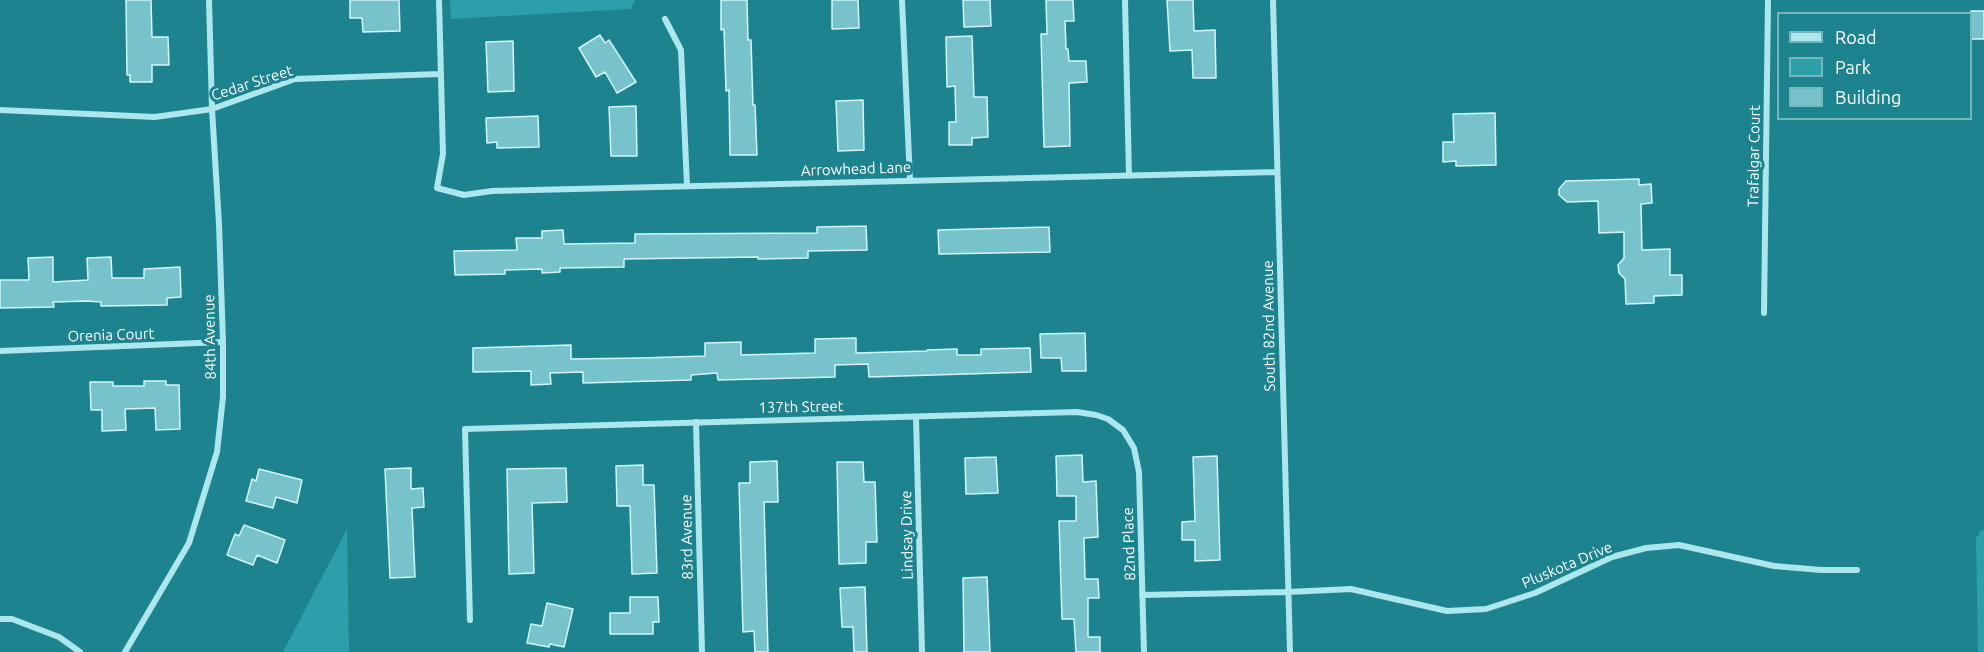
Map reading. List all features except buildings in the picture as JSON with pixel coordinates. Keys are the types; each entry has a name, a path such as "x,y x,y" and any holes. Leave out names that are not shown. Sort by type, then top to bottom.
{"street":[{"name":"84th Avenue","path":"125,652 189,543 217,452 223,397 223,342 209,0"},
{"path":"439,0 440,74"},
{"path":"902,0 910,180"},
{"path":"1125,0 1129,176"},
{"name":"South 82nd Avenue","path":"1273,0 1290,652"},
{"name":"Trafalgar Court","path":"1764,313 1768,0"},
{"path":"665,20 681,50 687,186"},
{"name":"Cedar Street","path":"0,110 155,117 212,110 295,79 440,74"},
{"name":"Arrowhead Lane","path":"440,74 443,154 437,188 464,195 492,191 1277,172"},
{"name":"Orenia Court","path":"0,351 223,342"},
{"name":"137th Street","path":"470,620 465,429 1077,412 1108,419 1129,437"},
{"name":"Lindsay Drive","path":"916,417 922,652"},
{"name":"83rd Avenue","path":"696,422 702,652"},
{"name":"82nd Place","path":"1129,437 1137,457 1144,652"},
{"name":"Pluskota Drive","path":"1142,596 1351,589 1447,611 1486,609 1535,593 1612,556 1646,548 1679,545 1774,566 1857,570"},
{"path":"0,620 12,619 59,638 80,652"}],"green space":[{"path":"450,0 635,0 631,9 451,19"},
{"path":"347,529 349,652 283,652"},
{"path":"1984,529 1984,652 1978,652 1976,536 1979,536 1979,532"}]}
